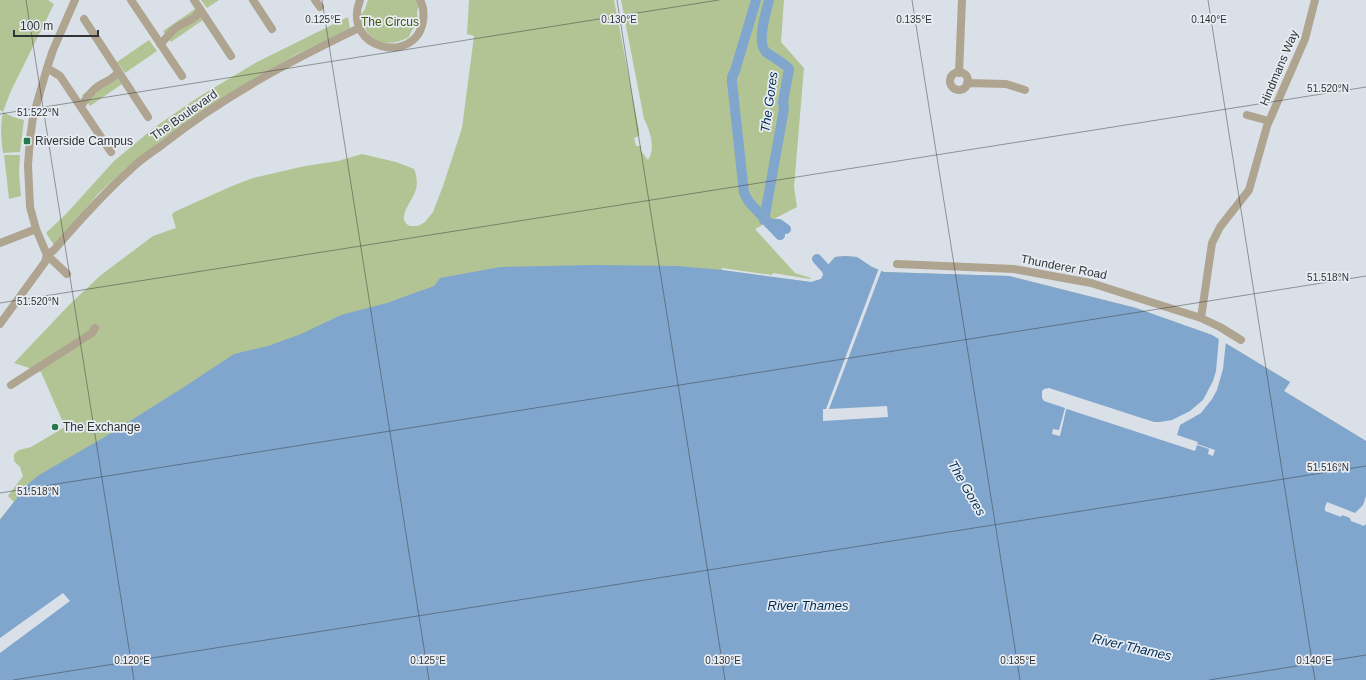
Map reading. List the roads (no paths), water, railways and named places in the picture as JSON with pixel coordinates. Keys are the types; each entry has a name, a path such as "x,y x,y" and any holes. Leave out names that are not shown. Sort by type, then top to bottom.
{"street":[{"path":"67,274 47,255 36,229 31,213 28,165 33,118 47,68 70,0"},
{"path":"131,0 182,76"},
{"path":"194,0 231,56"},
{"path":"252,0 272,29"},
{"path":"360,0 357,10 357,19 365,37 377,45 391,48 410,42 418,34 424,13 420,0"},
{"path":"959,73 962,0"},
{"name":"Hindmans Way","path":"1201,318 1212,243 1220,227 1249,190 1269,121 1305,39 1315,0"},
{"path":"160,44 176,27 197,16 200,9"},
{"path":"84,19 148,117"},
{"name":"The Boulevard","path":"0,324 45,262 47,255 54,250 103,195 132,168 179,131 236,94 294,60 360,28"},
{"path":"47,68 60,76 111,152"},
{"path":"81,106 92,91 99,85 110,80 118,72"},
{"path":"959,73 966,77 967,83 963,89 957,92 953,88 950,81 952,76 959,73"},
{"path":"967,83 1006,84 1025,90"},
{"name":"Hindmans Way","path":"1247,115 1269,121"},
{"path":"0,243 36,229"},
{"name":"Thunderer Road","path":"897,264 1014,269 1085,281 1201,318 1220,327 1241,340"},
{"path":"11,385 92,333 95,328"}],"water":[{"name":"River Thames","path":"835,257 857,257 872,267 884,272 1009,276 1136,308 1212,335 1290,382 1284,391 1366,441 1366,680 0,680 0,520 27,485 39,475 103,438 234,354 268,346 301,334 341,315 387,303 434,286 440,278 500,267 593,265 678,266 722,270 811,282 821,279 828,265"}],"waterway":[{"name":"The Gores","path":"756,0 732,77 732,82 744,193 749,202 780,235"},
{"name":"The Gores","path":"764,220 784,109 783,102 789,69 766,52 763,48 762,35 769,0"},
{"name":"The Gores","path":"769,224 779,224 786,229"},
{"name":"The Gores","path":"817,259 826,269 832,280"}],"place":[{"name":"Riverside Campus","path":"27,141"},
{"name":"The Exchange","path":"55,427"}],"park label":[{"name":"The Circus","path":"390,22"}]}
